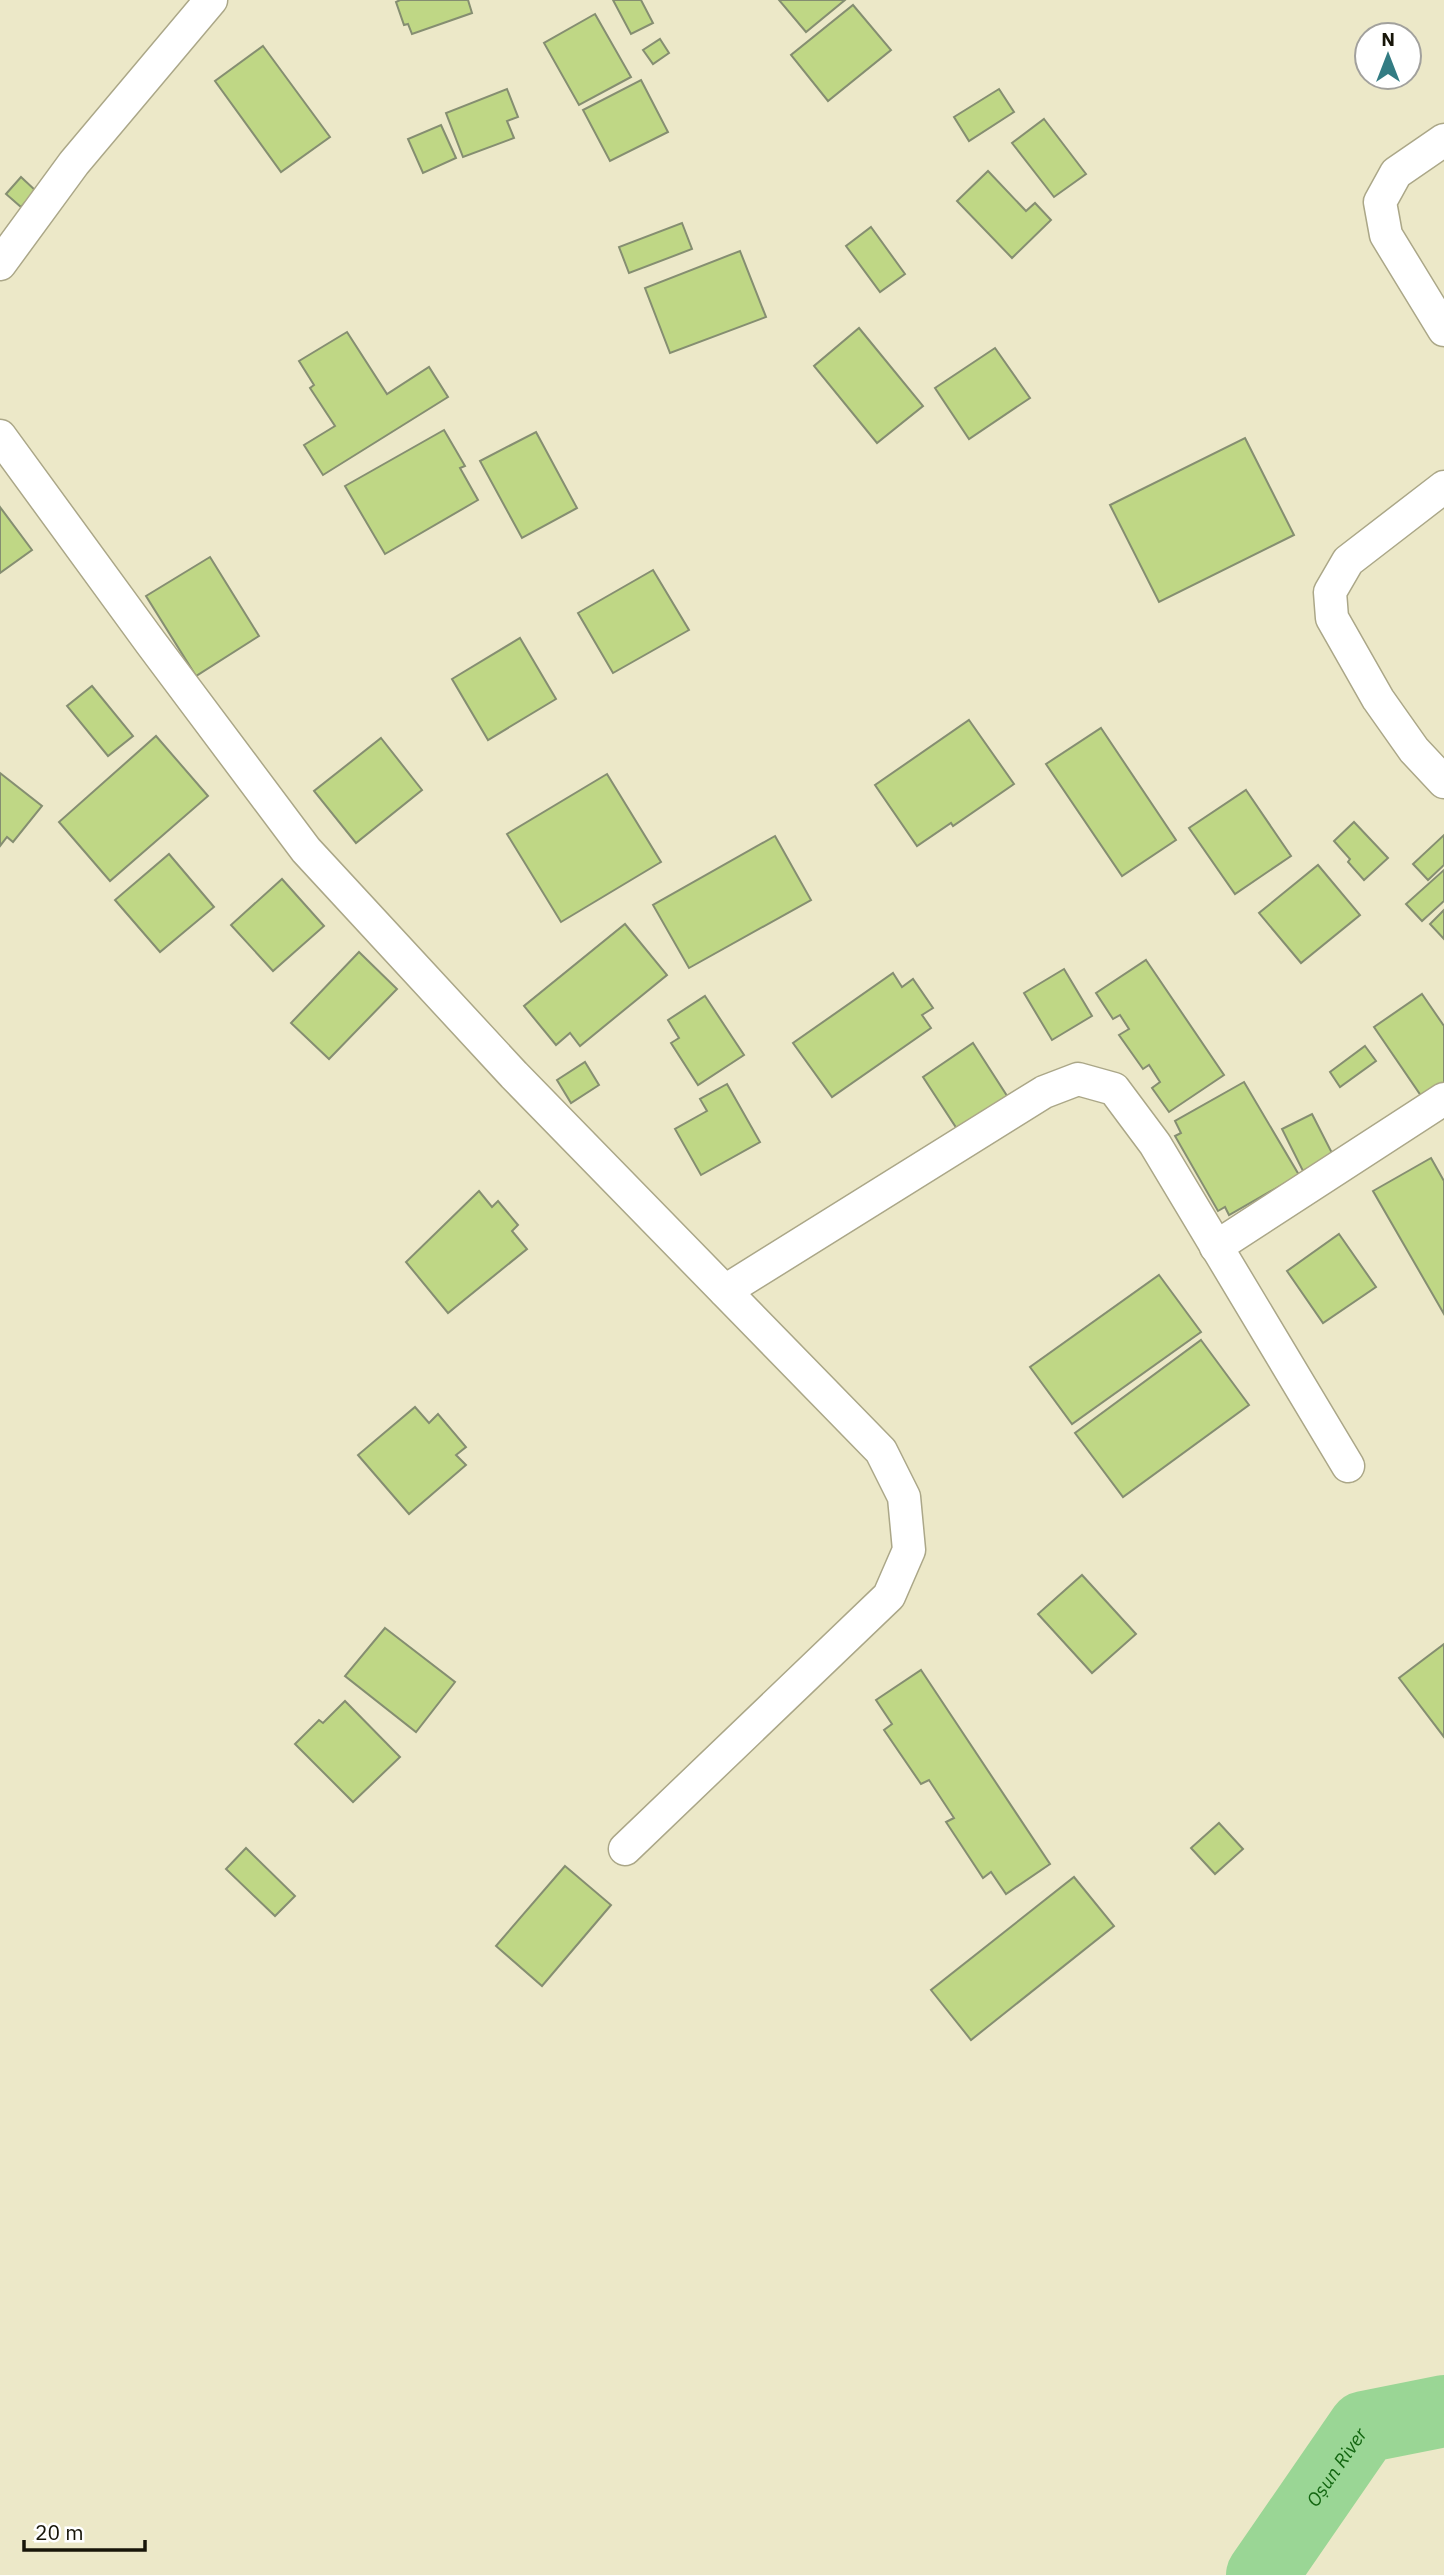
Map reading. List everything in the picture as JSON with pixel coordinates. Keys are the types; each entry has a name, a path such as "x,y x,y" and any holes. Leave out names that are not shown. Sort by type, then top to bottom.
{"street":[{"path":"0,264 74,163 210,0"},
{"path":"1444,140 1396,173 1380,202 1386,235 1444,330"},
{"path":"0,436 306,850 514,1075 881,1451 904,1497 909,1550 889,1596 625,1849"},
{"path":"1444,487 1348,561 1330,592 1332,618 1378,699 1414,750 1444,782"},
{"path":"725,1291 1044,1092 1078,1079 1114,1089 1155,1144 1348,1466"},
{"path":"1216,1247 1444,1099"}],"building":[{"path":"400,0 468,0 472,13 412,34 408,24 404,25 396,2"},
{"path":"613,0 641,0 653,23 631,34"},
{"path":"779,0 845,0 806,32"},
{"path":"853,5 891,50 828,101 791,55"},
{"path":"595,14 631,77 579,105 544,43"},
{"path":"660,39 669,53 653,64 643,50"},
{"path":"263,46 330,137 281,172 215,81"},
{"path":"641,80 668,132 610,161 583,110"},
{"path":"507,89 518,117 507,121 514,138 463,157 446,113"},
{"path":"999,89 1014,112 969,141 954,117"},
{"path":"1044,119 1086,174 1054,197 1012,143"},
{"path":"441,125 456,158 423,173 408,139"},
{"path":"988,171 1026,211 1035,203 1051,220 1012,258 957,201"},
{"path":"21,177 36,191 21,207 6,194"},
{"path":"682,223 692,249 629,273 619,247"},
{"path":"871,227 905,274 880,292 846,246"},
{"path":"740,251 766,317 670,353 645,288"},
{"path":"859,328 923,406 877,443 814,366"},
{"path":"347,332 387,394 429,367 448,397 323,475 304,445 335,426 310,388 314,385 299,361"},
{"path":"995,348 1030,398 969,439 935,388"},
{"path":"444,430 465,466 460,468 478,500 385,554 345,486"},
{"path":"536,432 577,508 522,538 480,461"},
{"path":"1245,438 1294,535 1159,602 1110,505"},
{"path":"0,507 32,550 0,573"},
{"path":"210,557 259,636 196,676 146,596"},
{"path":"653,570 689,630 613,673 578,613"},
{"path":"520,638 556,699 488,740 452,679"},
{"path":"92,686 133,736 108,756 67,706"},
{"path":"969,720 1014,784 953,826 951,823 917,846 875,785"},
{"path":"1101,728 1176,840 1122,876 1046,764"},
{"path":"156,736 208,796 110,881 59,822"},
{"path":"381,738 422,790 356,843 314,791"},
{"path":"0,773 42,806 13,842 7,837 0,846"},
{"path":"607,774 661,862 561,922 507,834"},
{"path":"1246,790 1291,856 1235,894 1189,828"},
{"path":"1354,822 1388,858 1364,880 1334,841"},
{"path":"1444,835 1444,865 1428,880 1413,864"},
{"path":"775,836 811,900 689,968 653,905"},
{"path":"169,854 214,907 160,952 115,900"},
{"path":"1318,865 1360,915 1301,963 1259,913"},
{"path":"1444,870 1444,901 1422,921 1406,904"},
{"path":"282,879 324,926 273,971 231,925"},
{"path":"1444,910 1444,939 1430,924"},
{"path":"625,924 667,975 580,1046 570,1033 556,1045 524,1006"},
{"path":"359,952 397,989 329,1059 291,1023"},
{"path":"1146,960 1224,1075 1169,1112 1152,1088 1160,1082 1149,1065 1143,1069 1119,1035 1129,1029 1120,1015 1113,1019 1096,993"},
{"path":"1064,969 1092,1016 1052,1040 1024,993"},
{"path":"893,973 902,987 913,979 933,1008 922,1015 931,1028 832,1097 793,1043"},
{"path":"1422,994 1444,1026 1444,1091 1426,1103 1374,1027"},
{"path":"705,996 744,1055 698,1085 671,1043 679,1038 668,1020"},
{"path":"973,1043 1011,1102 961,1135 923,1077"},
{"path":"1365,1046 1376,1061 1340,1087 1330,1072"},
{"path":"585,1062 599,1085 571,1103 557,1080"},
{"path":"1244,1082 1299,1175 1229,1215 1225,1207 1218,1211 1175,1136 1181,1133 1175,1121"},
{"path":"727,1084 760,1142 701,1175 675,1129 707,1111 700,1099"},
{"path":"1312,1114 1333,1155 1303,1171 1282,1129"},
{"path":"1431,1158 1444,1181 1444,1314 1373,1191"},
{"path":"479,1191 492,1207 498,1201 518,1225 512,1231 527,1249 448,1313 406,1262"},
{"path":"1339,1234 1376,1287 1323,1323 1287,1271"},
{"path":"1159,1275 1201,1332 1072,1424 1030,1367"},
{"path":"1201,1340 1249,1405 1123,1497 1075,1433"},
{"path":"415,1407 429,1423 438,1414 466,1447 456,1455 466,1465 409,1514 358,1455"},
{"path":"1082,1575 1136,1634 1092,1673 1038,1614"},
{"path":"385,1628 455,1682 416,1732 345,1676"},
{"path":"1444,1644 1444,1737 1399,1678"},
{"path":"921,1670 1050,1864 1006,1894 991,1872 983,1878 946,1822 954,1818 929,1780 921,1784 884,1730 892,1724 876,1700"},
{"path":"345,1701 400,1757 353,1802 295,1744 319,1720 323,1723"},
{"path":"1219,1823 1243,1849 1215,1874 1191,1848"},
{"path":"246,1848 295,1896 275,1916 226,1869"},
{"path":"565,1866 611,1905 542,1986 496,1946"},
{"path":"1074,1877 1114,1926 971,2040 931,1990"}],"waterway":[{"name":"Oṣun River","path":"1262,2575 1364,2427 1444,2411"}]}
